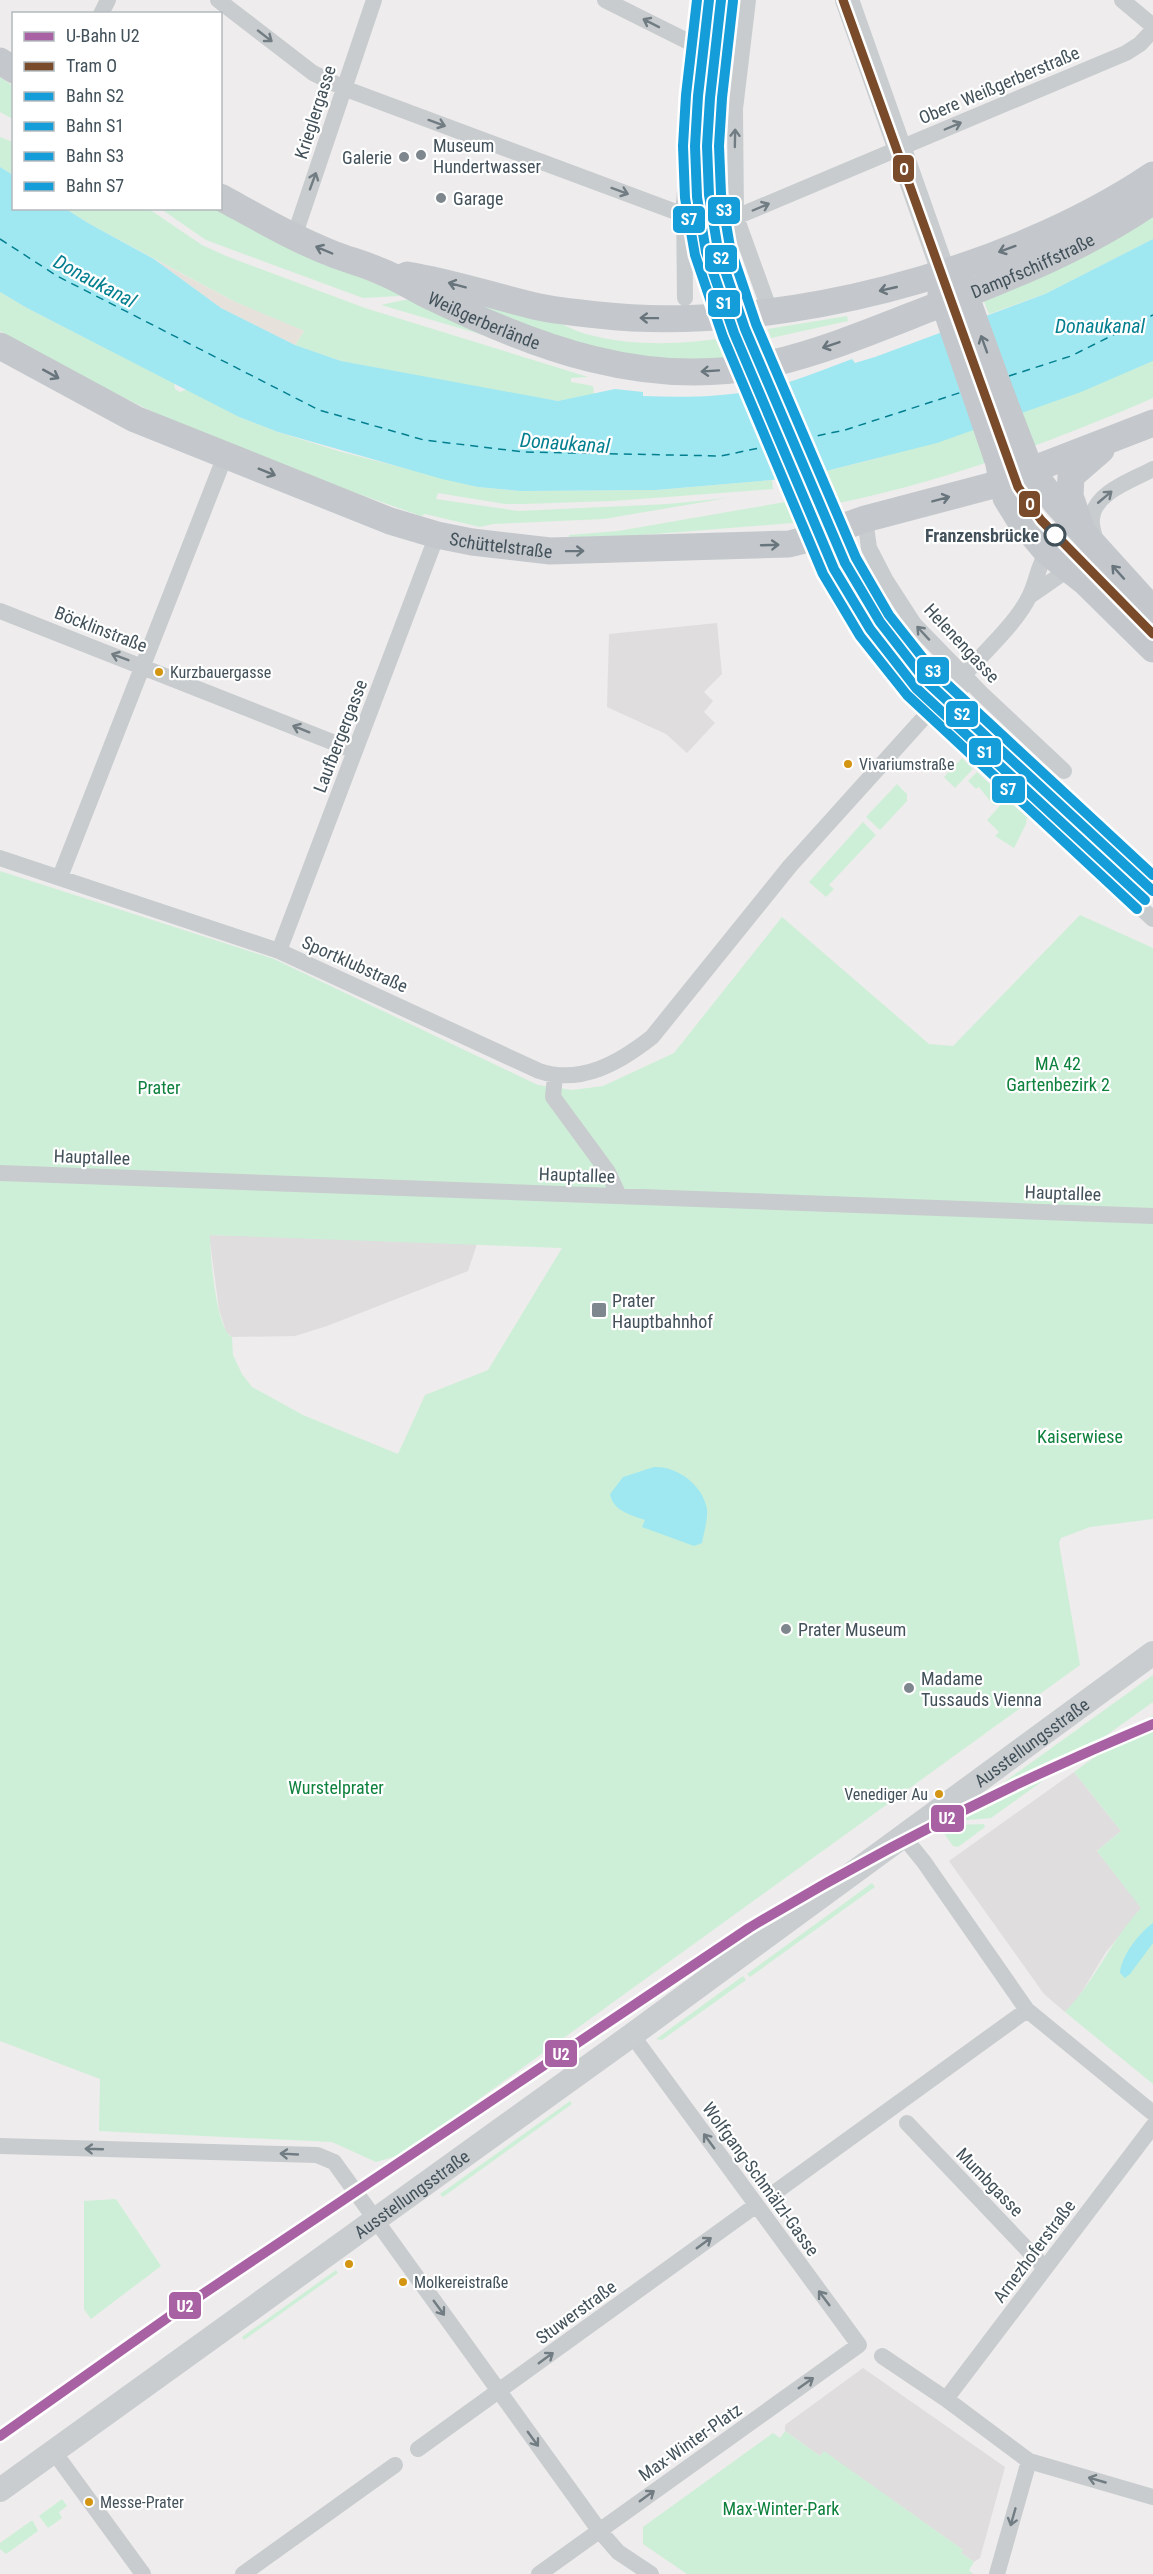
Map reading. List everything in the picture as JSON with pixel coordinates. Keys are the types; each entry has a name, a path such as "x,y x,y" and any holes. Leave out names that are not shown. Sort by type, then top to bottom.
{"main road":[{"path":"847,0 1013,464 1009,504 1047,552 1069,569 1153,649"},
{"path":"379,270 436,279 542,308 599,315 686,319 770,311 869,293 920,280 949,284 1153,175"},
{"name":"Weißgerberlände","path":"222,198 294,237 332,254 379,270 427,295 579,357 612,365 679,373 737,369 768,364"},
{"name":"Dampfschiffstraße","path":"768,364 892,323 1035,266 1110,228 1153,201"},
{"name":"Schüttelstraße","path":"0,346 135,419 390,521 437,535 472,542 550,551 767,545 809,539 1013,464 1119,437"},
{"path":"1090,541 1070,496 1071,476 1085,462 1119,437 1153,423"},
{"path":"1013,464 1090,541 1152,608"},
{"name":"Ausstellungsstraße","path":"907,1840 1153,1653"},
{"name":"Ausstellungsstraße","path":"0,2490 632,2035 821,1896 907,1840 1153,1669"}],"street":[{"name":"Obere Weißgerberstraße","path":"218,0 312,73 346,89 684,215 736,217 1126,53 1152,30"},
{"name":"Krieglergasse","path":"294,237 346,89 350,70 374,0"},
{"path":"605,0 697,46"},
{"path":"685,298 684,215 702,0"},
{"path":"748,0 735,109 736,217 770,311"},
{"path":"1122,0 1152,30"},
{"path":"60,877 225,456"},
{"path":"1090,541 1092,519 1097,504 1105,495 1153,469"},
{"name":"Helenengasse","path":"865,519 869,548 885,579 914,624 1064,771"},
{"name":"Laufbergergasse","path":"279,951 437,535"},
{"path":"809,539 847,612 910,695 1153,919"},
{"path":"620,1196 608,1172 553,1097 555,1076 583,1076 637,1049 652,1037 790,866 928,713 927,700 950,674 964,675 1011,622 1029,596 1041,560 1047,552"},
{"path":"1029,596 1069,569"},
{"name":"Böcklinstraße","path":"0,610 355,751"},
{"name":"Sportklubstraße","path":"0,858 279,951 555,1076"},
{"name":"Hauptallee","path":"0,1173 1153,1216"},
{"path":"907,1840 1027,2010 1153,2113"},
{"path":"774,2193 1027,2010"},
{"name":"Wolfgang-Schmälzl-Gasse","path":"632,2035 859,2345"},
{"name":"Mumbgasse","path":"907,2123 1045,2268"},
{"name":"Arnezhoferstraße","path":"946,2399 1153,2126"},
{"path":"0,2145 317,2155 327,2158 341,2171 599,2530 618,2552 651,2574"},
{"name":"Stuwerstraße","path":"418,2449 756,2206"},
{"name":"Max-Winter-Platz","path":"539,2574 859,2345"},
{"path":"882,2356 946,2399 1029,2461 1153,2497"},
{"path":"54,2452 143,2574"},
{"path":"997,2574 1029,2461"},
{"path":"243,2574 395,2465"}],"shaded area":[{"path":"717,623 722,674 704,692 713,701 704,712 715,723 687,753 666,734 607,707 609,634"},
{"path":"209,1235 477,1244 468,1271 327,1326 295,1336 232,1337 226,1332 219,1309"},
{"path":"1074,1772 1121,1831 1097,1851 1142,1908 1106,1952 1077,2000 1065,2012 1044,1994 949,1861"},
{"path":"863,2368 1005,2467 980,2558 974,2562 961,2553 963,2550 824,2452 820,2456 785,2431 785,2425"}],"green space":[{"path":"0,77 12,85 12,118 0,112"},
{"path":"0,137 12,142 12,174 0,167"},
{"path":"222,209 311,258 401,293 399,296 363,298 206,240 162,210"},
{"path":"68,210 150,210 202,245 226,256 365,308 588,377 571,378 571,382 593,386 594,395 558,401 341,361 295,345 304,331 235,302"},
{"path":"1153,216 1153,239 1045,294 989,314 983,299"},
{"path":"0,292 174,383 175,389 180,392 188,389 239,417 338,451 478,487 520,491 656,490 772,480 773,489 613,501 523,504 505,504 438,493 436,499 518,511 668,504 727,498 604,519 493,524 480,527 425,514 421,516 213,439 72,371 0,331"},
{"path":"449,293 517,306 576,331 629,342 700,341 735,336 743,352 752,361 673,366 566,344"},
{"path":"404,300 419,300 500,340 381,305"},
{"path":"847,316 848,321 771,338 768,329"},
{"path":"1153,361 1153,398 1077,430 999,458 919,483 839,503 822,472 907,450 990,424"},
{"path":"808,498 817,521 605,538 569,538 569,535 618,531"},
{"path":"962,758 973,769 955,788 944,777"},
{"path":"977,772 1003,796 994,806 979,787 976,789 968,781"},
{"path":"897,784 907,794 907,801 880,830 866,817"},
{"path":"1006,799 1027,817 1014,848 995,836 999,832 987,820"},
{"path":"863,822 876,835 829,885 834,889 826,897 809,882"},
{"name":"Wurstelprater","path":"0,871 274,959 538,1085 572,1090 603,1086 674,1053 782,917 929,1044 953,1046 1080,915 1153,948 1153,1519 1090,1527 1061,1538 1059,1543 1080,1665 403,2154 376,2162 332,2142 99,2131 100,2079 0,2041","holes":["210,1235 562,1248 488,1370 425,1395 398,1454 303,1415 252,1387 242,1374 233,1355 232,1337 226,1331 218,1306"]},
{"path":"1153,1675 1153,1702 991,1818 955,1821 954,1818"},
{"path":"1153,1715 1153,2084 1065,2012 1076,2000 1130,1920 1141,1908 1097,1851 1121,1831 1074,1772"},
{"path":"984,1824 985,1827 958,1847 953,1846 943,1832 956,1825"},
{"path":"872,1883 875,1887 750,1977 747,1974"},
{"path":"743,1976 746,1980 662,2040 656,2039"},
{"path":"570,2101 572,2104 443,2197 440,2194"},
{"path":"116,2199 161,2266 91,2319 84,2309 84,2201"},
{"path":"336,2270 338,2273 244,2340 242,2337"},
{"name":"Max-Winter-Park","path":"785,2431 820,2456 824,2451 963,2550 961,2553 974,2562 969,2570 973,2574 687,2574 643,2544 643,2527 773,2433 780,2438"},
{"path":"62,2499 67,2506 59,2512 62,2518 48,2528 39,2516"},
{"path":"31,2521 38,2531 6,2554 0,2549 0,2543"}],"sand":[{"path":"154,259 235,302 304,331 295,345 221,308"}],"water":[{"name":"Donaukanal","path":"0,167 12,174 12,210 68,210 154,259 221,308 295,345 341,361 558,401 615,389 643,392 643,396 679,397 733,394 769,388 852,359 855,363 875,357 1045,294 1153,239 1153,361 1081,392 937,443 822,472 772,480 656,490 520,491 478,487 442,479 278,432 239,417 0,292"},
{"path":"654,1467 680,1474 695,1485 700,1492 707,1509 702,1543 694,1546 642,1527 645,1520 623,1512 615,1505 610,1494 623,1477"},
{"path":"1153,1923 1153,1943 1125,1978 1120,1973 1127,1952"}],"pier":[{"path":"783,380 823,475 803,479 763,385"}],"ferry route":[{"path":"0,239 57,276 319,410 424,440 524,452 721,456 845,430 962,392"},
{"path":"1009,376 1071,356 1153,315"}],"metro line":[{"name":"U2","path":"0,2436 170,2316 749,1928 847,1871 947,1818 1049,1769 1153,1724"}],"tram line":[{"name":"O","path":"843,0 1018,487 1041,520 1153,634"}],"rail line":[{"name":"S7","path":"697,0 686,95 683,146 685,198 695,255 723,337 823,574 860,636 907,695 1137,909"},
{"name":"S1","path":"709,0 695,146 697,197 706,252 734,333 834,569 870,629 916,688 1145,900"},
{"name":"S2","path":"721,0 707,146 709,195 718,250 745,329 845,563 880,622 925,680 1153,891"},
{"name":"S3","path":"733,1 719,146 721,194 730,247 756,324 856,558 889,615 934,672 1153,875"}],"place":[{"name":"Museum Hundertwasser","path":"421,155"},
{"name":"Galerie","path":"404,157"},
{"name":"Garage","path":"441,198"},
{"name":"Franzensbrücke","path":"1055,535"},
{"name":"Kurzbauergasse","path":"159,672"},
{"name":"Vivariumstraße","path":"848,764"},
{"name":"Prater Hauptbahnhof","path":"599,1310"},
{"name":"Prater Museum","path":"786,1629"},
{"name":"Madame Tussauds Vienna","path":"909,1688"},
{"name":"Venediger Au","path":"939,1794"},
{"name":"Molkereistraße","path":"403,2282"},
{"name":"Messe-Prater","path":"89,2502"}],"park label":[{"name":"MA 42 Gartenbezirk 2","path":"1058,1073"},
{"name":"Prater","path":"159,1087"},
{"name":"Kaiserwiese","path":"1080,1436"}]}
